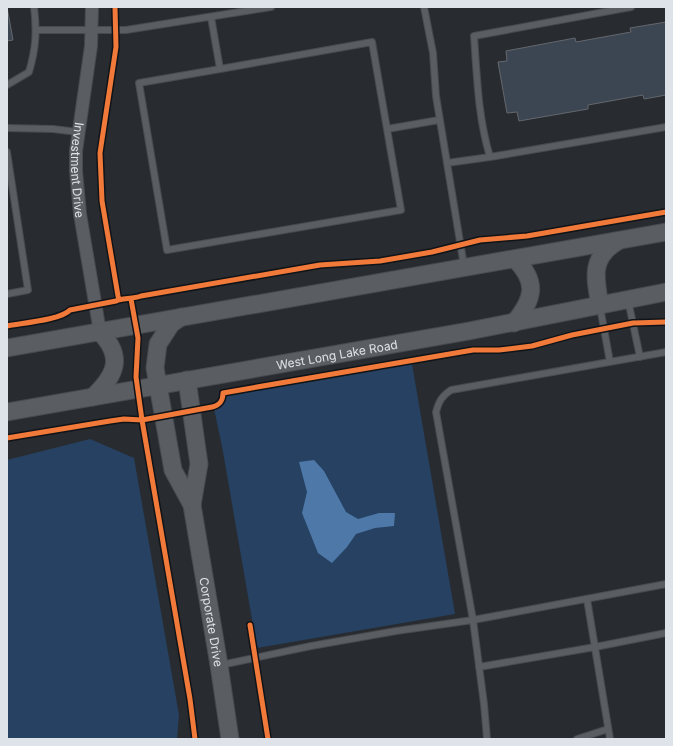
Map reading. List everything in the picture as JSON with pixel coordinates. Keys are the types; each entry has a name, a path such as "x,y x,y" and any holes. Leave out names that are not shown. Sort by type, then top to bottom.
{"main road":[{"path":"7,348 666,232"},
{"path":"600,305 596,279 598,261 608,246 618,240"},
{"path":"514,323 524,311 529,300 531,290 527,272 515,259"},
{"name":"West Long Lake Road","path":"7,412 514,323 666,292"},
{"name":"Corporate Drive","path":"181,317 172,324 158,344 155,368 173,470 192,505 230,739"},
{"path":"93,397 103,388 110,377 115,358 113,349 108,340 100,332"},
{"name":"Corporate Drive","path":"187,380 199,464 192,505"}],"street":[{"name":"Investment Drive","path":"92,7 89,65 78,132 76,158 80,214 100,332"}],"lane":[{"path":"7,85 29,72 34,53 36,30 34,7"},
{"path":"36,30 126,30 271,7"},
{"path":"424,7 433,53 439,120 464,268"},
{"path":"490,157 478,100 474,36 631,7"},
{"path":"211,16 220,69"},
{"path":"372,42 401,210 167,250 139,82 220,69 372,42"},
{"path":"387,129 439,120"},
{"path":"447,163 666,127"},
{"path":"7,128 53,129 78,132"},
{"path":"7,152 28,290 7,294"},
{"path":"628,300 640,357"},
{"path":"600,305 610,362"},
{"path":"487,739 473,620 436,412 438,403 443,396 451,390 666,352"},
{"path":"219,665 357,638 473,620 666,584"},
{"path":"587,599 610,739"},
{"path":"479,667 666,633"},
{"path":"577,739 608,729"}],"shaded area":[{"path":"412,364 455,614 257,648 222,446 214,409 222,404 226,395"},
{"path":"90,439 134,458 179,715 177,739 7,739 7,460"},
{"path":"314,460 324,471 346,512 358,519 379,513 395,513 394,526 375,528 356,534 347,547 332,563 318,553 302,513 307,492 299,462"}],"building":[{"path":"7,7 13,40 7,41"},
{"path":"666,22 666,95 644,99 643,95 588,105 588,109 519,121 517,112 507,113 498,62 507,61 506,51 575,38 576,42 631,32 630,28"}],"cycle path":[{"path":"115,7 116,47 100,153 102,201 119,299"},
{"path":"7,326 50,319 70,310 121,299 134,298 320,265 380,261 432,252 480,240 527,236 666,212"},
{"path":"131,299 138,338 136,377 142,420 190,699 195,739"},
{"path":"7,438 124,419 142,420 212,407 220,402 223,393 257,387 473,350 499,350 532,346 572,335 633,323 666,322"},
{"path":"250,625 268,739"}]}
